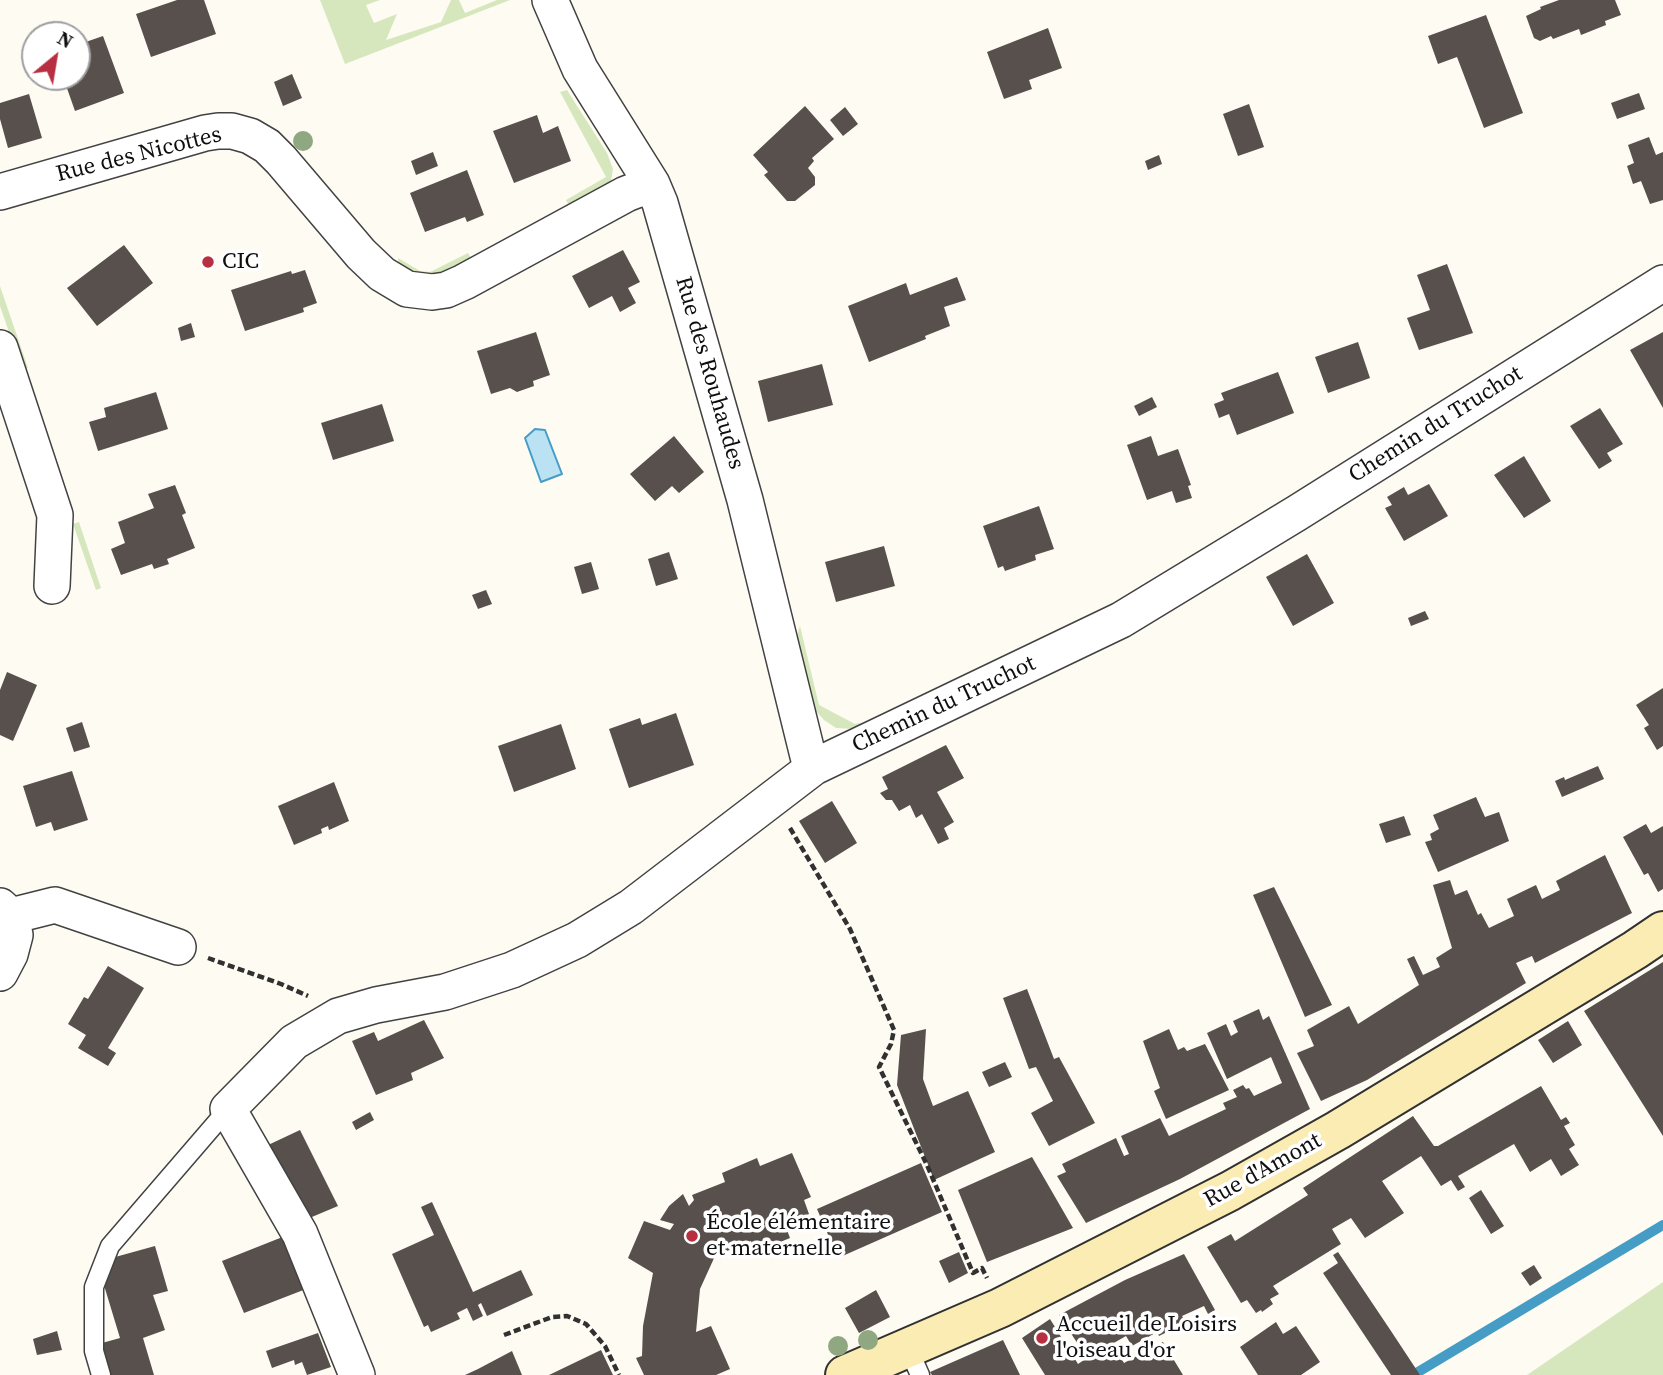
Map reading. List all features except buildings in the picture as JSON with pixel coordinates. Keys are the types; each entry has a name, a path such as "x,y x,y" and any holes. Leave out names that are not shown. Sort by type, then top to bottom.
{"street":[{"name":"Rue des Rouhaudes","path":"550,0 580,69 652,184 671,237 734,461 808,756 814,767"},
{"name":"Rue des Nicottes","path":"0,192 205,134 232,131 250,136 267,146 361,254 382,274 407,289 432,292 446,290 464,282 625,194 652,184"},
{"name":"Chemin du Truchot","path":"228,1109 294,1042 338,1016 376,1005 445,992 512,970 578,940 631,906 814,767 1121,620 1663,283"},
{"path":"0,348 55,515 52,586"},
{"path":"0,973 10,954 15,935 6,911 55,905 178,947"},
{"name":"Rue d'Amont","path":"845,1375 914,1362 1000,1308 1230,1191 1601,971 1663,931"},
{"path":"228,1109 300,1234 357,1375"}],"lane":[{"name":"Chemin du Truchot","path":"101,1375 93,1351 94,1287 110,1246 228,1109"}],"path":[{"path":"789,827 850,929 894,1030 891,1044 879,1067 927,1165 973,1273 982,1268 1000,1308"},
{"path":"178,947 281,984 317,1002"},
{"path":"504,1335 552,1317 567,1315 586,1325 605,1346 619,1375"}],"green space":[{"path":"320,0 380,0 366,5 374,23 397,14 386,40 441,22 451,0 459,0 465,13 497,0 510,0 345,64"},
{"path":"567,90 607,153 613,169 611,181 606,188 570,207 566,200 606,177 560,92"},
{"path":"468,253 472,260 439,278 399,271 398,258 420,271 430,272"},
{"path":"0,286 28,368 22,370 0,306"},
{"path":"79,522 101,588 96,590 73,524"},
{"path":"800,626 819,705 855,724 861,723 862,727 836,728 815,710 807,695 796,638"},
{"path":"1663,1282 1663,1375 1527,1375"}],"water":[{"path":"535,429 545,430 562,474 541,482 525,438"}],"waterway":[{"path":"1418,1372 1663,1225"}],"place":[{"name":"CIC","path":"208,262"},
{"name":"École élémentaire et maternelle","path":"692,1236"},
{"name":"Accueil de Loisirs l'oiseau d'or","path":"1042,1338"}]}
